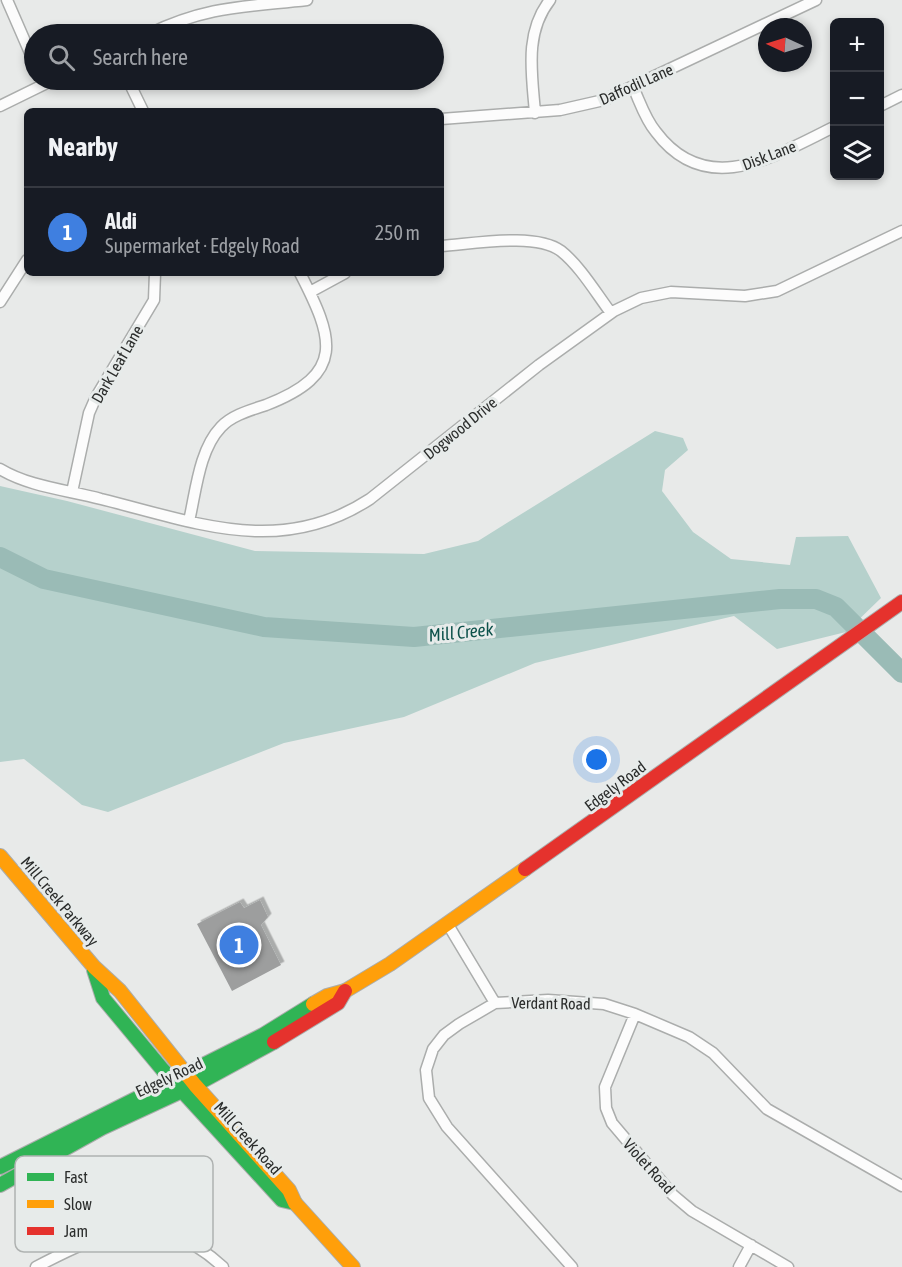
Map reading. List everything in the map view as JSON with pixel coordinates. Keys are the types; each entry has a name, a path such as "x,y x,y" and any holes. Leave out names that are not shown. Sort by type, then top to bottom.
{"main road":[{"name":"Edgely Road","path":"52,1156 176,1084 185,1072 263,1035 327,996 345,991 447,923 902,602"},
{"name":"Mill Creek Parkway","path":"0,856 94,967 120,991 195,1085"},
{"name":"Mill Creek Parkway","path":"94,967 103,998 176,1084"},
{"name":"Edgely Road","path":"23,1156 176,1084 195,1085 268,1046 338,1003 345,991"},
{"name":"Mill Creek Road","path":"176,1084 282,1200 295,1203"},
{"name":"Mill Creek Road","path":"195,1085 289,1190 295,1203 353,1267"},
{"name":"Edgely Road","path":"0,1167 15,1160"},
{"name":"Edgely Road","path":"0,1185 15,1177"}],"street":[{"path":"7,0 24,39"},
{"path":"173,24 199,13 226,7 307,0"},
{"path":"535,113 531,50 540,14 550,0"},
{"name":"Daffodil Lane","path":"444,119 535,113 590,104 633,87 816,0"},
{"name":"Disk Lane","path":"633,87 646,118 668,147 688,160 702,165 733,168 749,166 830,129"},
{"path":"0,106 30,90"},
{"path":"133,90 142,108"},
{"path":"884,104 902,96"},
{"name":"Dogwood Drive","path":"0,469 72,492 189,521 250,532 270,533 317,525 353,510 611,312 641,298 671,292 745,296 777,291 902,231"},
{"path":"444,246 524,241 549,244 565,255 611,312"},
{"path":"0,302 24,265"},
{"name":"Dark Leaf Lane","path":"72,492 89,413 101,388 154,300 155,276"},
{"path":"189,521 208,445 222,426 239,415 292,394 309,384 320,369 327,347 326,330 302,276"},
{"path":"310,292 339,276"},
{"path":"447,923 495,1003"},
{"name":"Verdant Road","path":"572,1267 447,1127 429,1098 426,1070 434,1048 444,1035 495,1003 521,1000 591,1002 635,1014 689,1037 713,1053 767,1109 902,1186"},
{"name":"Violet Road","path":"635,1014 605,1087 606,1108 612,1123 673,1195 699,1216 788,1267"},
{"path":"739,1267 751,1245"},
{"path":"36,1267 67,1252"},
{"path":"204,1252 223,1267"}],"shaded area":[{"path":"655,431 683,438 688,450 665,470 662,491 693,532 731,559 790,565 796,537 848,536 881,598 846,632 777,649 734,616 535,663 404,717 284,743 108,812 82,805 24,759 0,762 0,486 67,501 255,551 424,554 478,541"}],"building":[{"path":"260,900 268,917 261,925 281,965 232,991 197,924 240,902 244,908"}],"waterway":[{"name":"Mill Creek","path":"0,557 44,579 264,627 414,637 780,599 816,599 836,607 902,673"}],"traffic: fast":[{"path":"94,970 103,998 162,1069 282,1200 295,1203"},
{"path":"22,1156 263,1035 313,1004"},
{"path":"52,1156 102,1128 195,1085 274,1042"},
{"path":"0,1167 15,1159"},
{"path":"0,1185 15,1177"}],"traffic: slow":[{"path":"0,856 94,967 120,991 195,1085 289,1190 295,1203 353,1267"},
{"path":"313,1004 327,996 345,991 390,964 525,869"}],"traffic: jam":[{"path":"525,869 902,602"},
{"path":"274,1042 338,1003 345,991"}],"place":[{"name":"Aldi","path":"239,945"}]}
